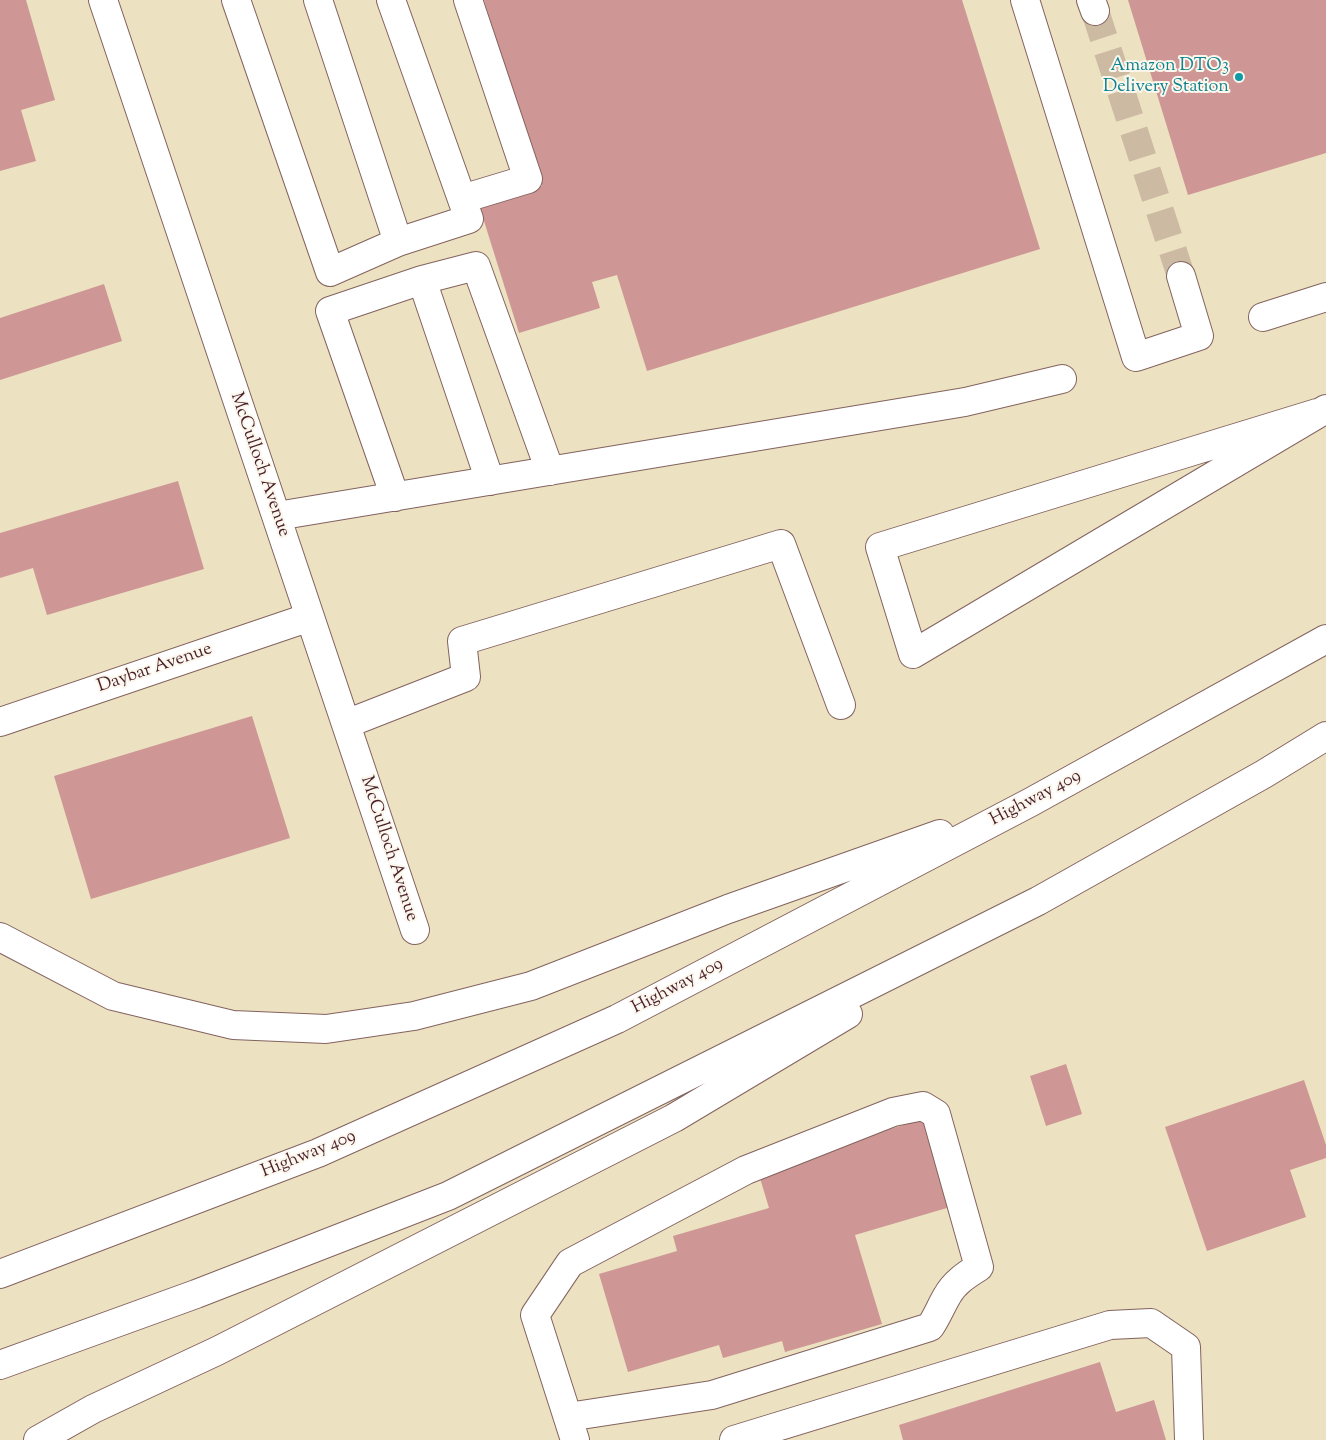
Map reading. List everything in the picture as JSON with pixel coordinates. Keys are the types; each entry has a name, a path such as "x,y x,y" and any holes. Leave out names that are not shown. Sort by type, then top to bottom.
{"main road":[{"name":"McCulloch Avenue","path":"103,0 415,930"},
{"path":"236,0 330,272 398,242 469,219 391,0"},
{"path":"318,0 398,242"},
{"path":"462,199 528,179 468,0"},
{"path":"1025,0 1136,357 1200,336 1181,276"},
{"path":"395,497 330,311 422,280 476,266 550,471"},
{"path":"422,280 490,481"},
{"path":"1263,317 1326,297"},
{"path":"276,516 965,402 1062,379"},
{"path":"1322,411 1090,548 913,654 880,547 1322,411"},
{"path":"346,724 466,677 462,641 781,544 841,705"},
{"name":"Daybar Avenue","path":"0,722 310,617"},
{"name":"Highway 409","path":"0,1274 318,1153 617,1019 1031,802 1326,639"},
{"path":"38,1440 93,1409 217,1351 674,1118 1038,900 1264,774 1326,736"},
{"path":"0,937 113,996 233,1025 326,1029 414,1016 531,986 728,909 1031,802"},
{"path":"0,1365 196,1294 448,1196 1038,900"},
{"path":"923,1106 936,1114 979,1267 955,1285 947,1295 938,1316 930,1327 712,1394 572,1428 535,1315 570,1263 746,1170 893,1112 923,1106"},
{"path":"734,1440 1110,1325 1151,1323 1186,1348 1189,1440"}],"building":[{"path":"0,0 26,0 55,100 21,110 36,161 0,171"},
{"path":"484,0 962,0 1040,249 647,371 617,275 592,282 600,308 519,333 479,205 542,186"},
{"name":"Amazon DTO3 Delivery Station","path":"1128,0 1326,0 1326,153 1188,195"},
{"path":"104,284 122,341 0,380 0,318"},
{"path":"178,481 204,569 47,615 33,568 0,578 0,533"},
{"path":"252,716 290,838 91,899 54,776"},
{"path":"1066,1064 1082,1114 1046,1126 1030,1076"},
{"path":"1304,1080 1326,1145 1326,1158 1290,1170 1306,1217 1207,1251 1165,1127"},
{"path":"931,1117 957,1205 855,1235 882,1324 785,1352 782,1341 723,1358 719,1345 628,1372 599,1274 677,1251 673,1236 769,1208 757,1168"},
{"path":"1100,1362 1116,1412 1154,1400 1166,1440 903,1440 899,1425"}],"tunnel":[{"path":"1095,11 1181,276"}],"place":[{"name":"Amazon DTO3 Delivery Station","path":"1239,77"}]}
